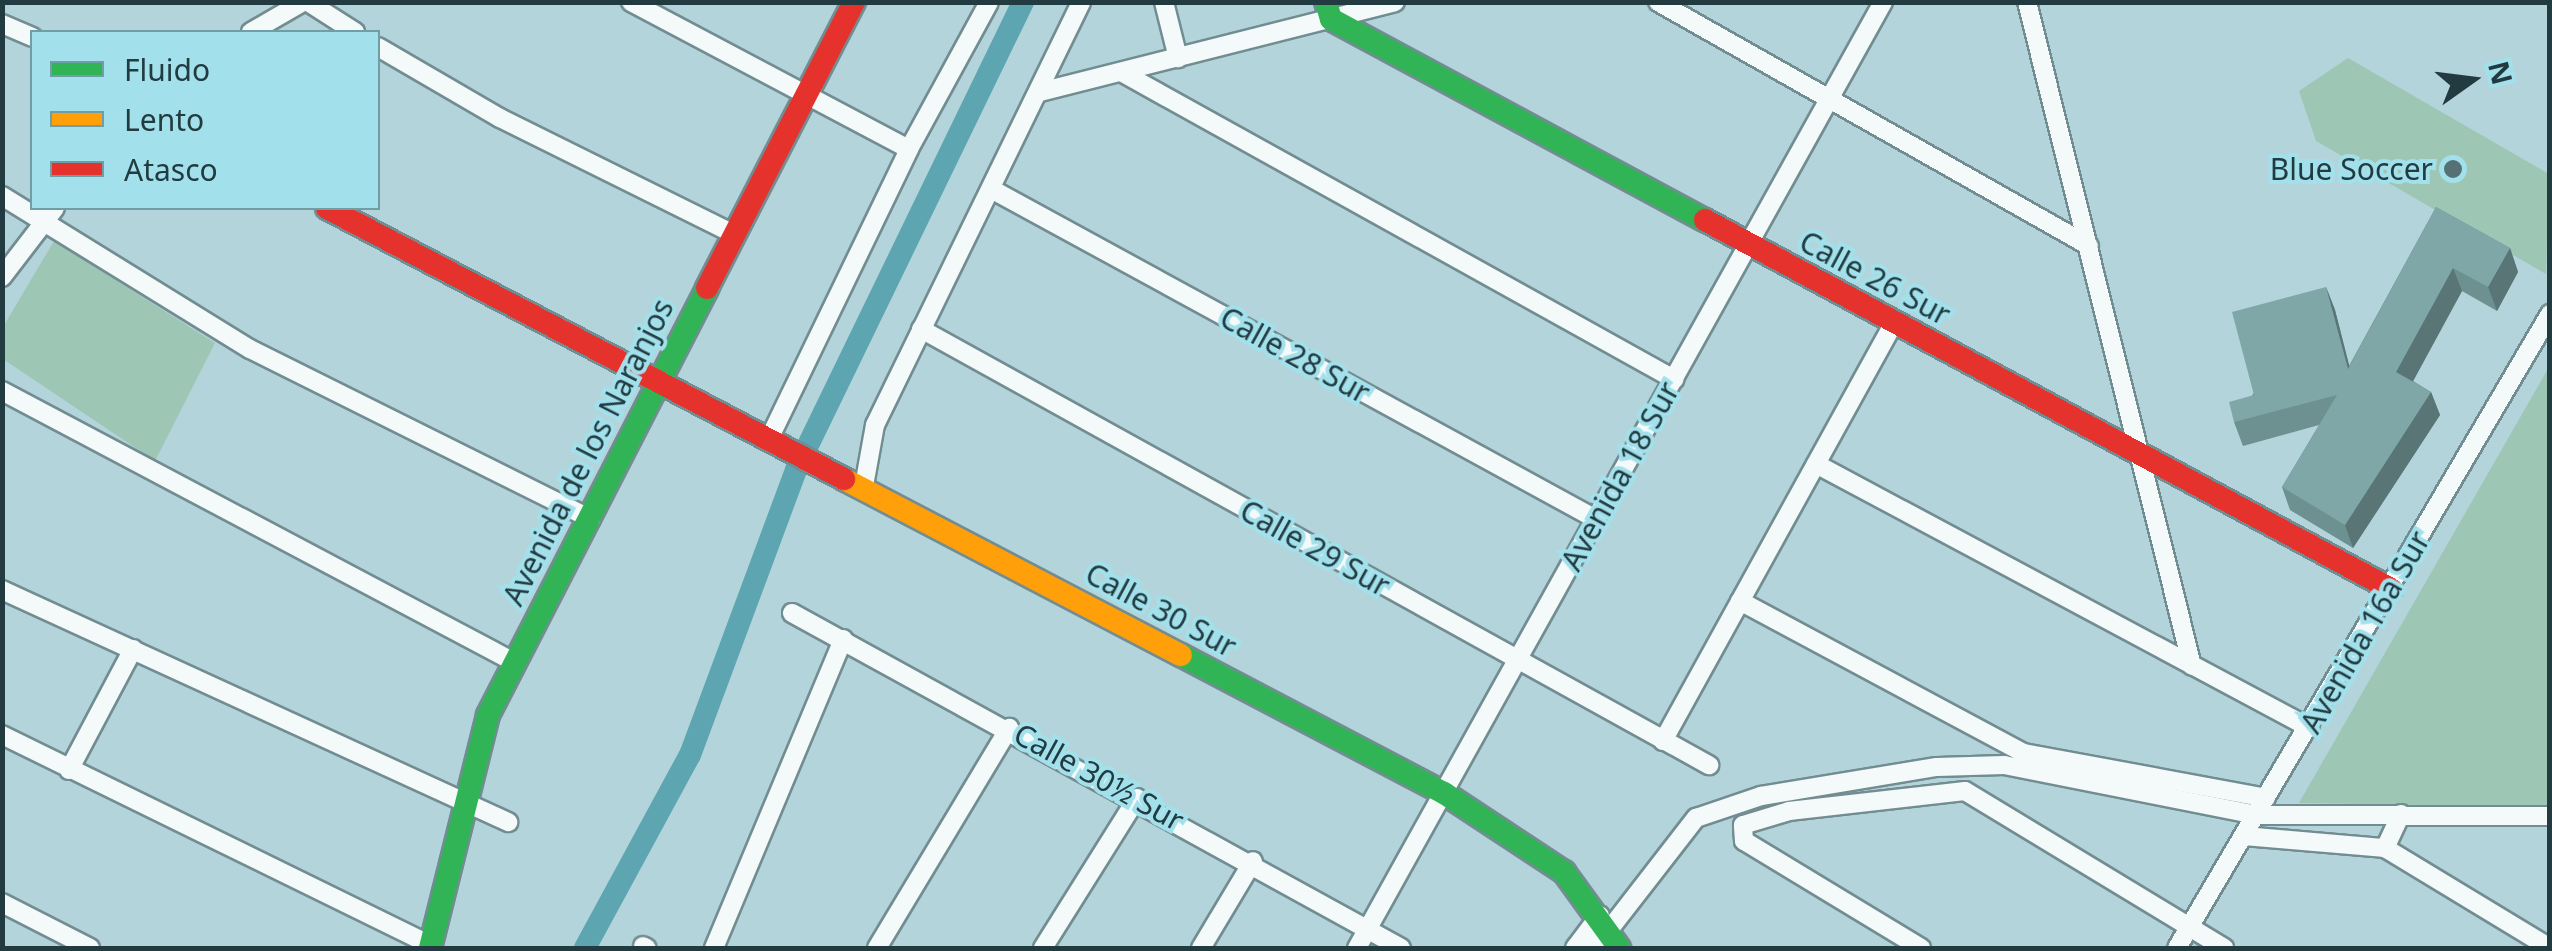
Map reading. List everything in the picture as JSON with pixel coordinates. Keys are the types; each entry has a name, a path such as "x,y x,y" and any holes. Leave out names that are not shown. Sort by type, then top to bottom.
{"street":[{"path":"255,30 306,2 352,30"},
{"path":"630,2 664,11 805,98 909,149"},
{"name":"Avenida de los Naranjos","path":"431,947 479,744 514,662 854,2"},
{"path":"779,442 909,149 989,2"},
{"path":"864,486 875,425 993,190 1081,2"},
{"path":"1164,2 1178,58"},
{"path":"1040,92 1178,58 1328,11 1395,2"},
{"path":"1658,2 2088,246"},
{"name":"Avenida 18 Sur","path":"1357,948 1883,2"},
{"path":"2026,2 2192,666"},
{"name":"Calle 26 Sur","path":"1328,11 1749,244 2391,589"},
{"path":"2,24 30,37"},
{"path":"380,48 500,118 734,234"},
{"path":"1121,72 1674,379"},
{"name":"Calle 28 Sur","path":"993,190 1596,519"},
{"path":"2,196 30,207"},
{"name":"Calle 30 Sur","path":"332,210 832,468 1444,793 1564,872 1609,931"},
{"path":"2,278 49,214 267,358 591,518"},
{"name":"Avenida 16a Sur","path":"2177,948 2310,728 2550,314"},
{"path":"1663,740 1894,322"},
{"name":"Calle 29 Sur","path":"921,329 1710,766"},
{"path":"2,391 514,662"},
{"path":"1816,464 2310,728"},
{"path":"2,590 508,822"},
{"path":"1740,601 2024,753 2266,798"},
{"name":"Calle 30½ Sur","path":"792,612 1253,861 1401,948"},
{"path":"714,948 843,639"},
{"path":"69,770 133,648"},
{"path":"877,948 1009,728"},
{"path":"2,735 431,947"},
{"path":"1594,948 1696,818 1760,796 1971,763 2256,815 2550,816"},
{"path":"1921,948 1744,841 1741,830 1751,820 1789,811 1946,790 1984,798 2224,948"},
{"path":"1043,948 1137,798"},
{"path":"2385,848 2401,814"},
{"path":"2244,836 2385,848 2550,948"},
{"path":"1202,948 1253,861"},
{"path":"2,903 56,941 90,948"},
{"path":"1575,948 1609,931"}],"green space":[{"name":"Blue Soccer","path":"2348,58 2549,174 2546,274 2316,141 2299,91"},
{"path":"54,241 215,343 155,461 3,359 3,327"},
{"path":"2549,367 2549,807 2299,803"}],"building":[{"path":"2436,207 2510,248 2488,287 2453,268 2396,372 2431,392 2345,525 2282,487 2337,395 2234,422 2229,402 2254,395 2232,312 2326,287 2348,369"}],"waterway":[{"path":"585,948 690,755 796,470 1023,2"}],"traffic: fast":[{"path":"1326,2 1331,19 1705,220"},
{"path":"430,948 488,715 707,288"},
{"path":"1181,655 1444,793 1564,872 1619,948"}],"traffic: slow":[{"path":"844,479 1181,655"}],"traffic: jam":[{"path":"707,288 854,2"},
{"path":"331,210 844,479"},
{"path":"1705,220 2391,589"}],"place":[{"name":"Blue Soccer","path":"2453,169"}]}
